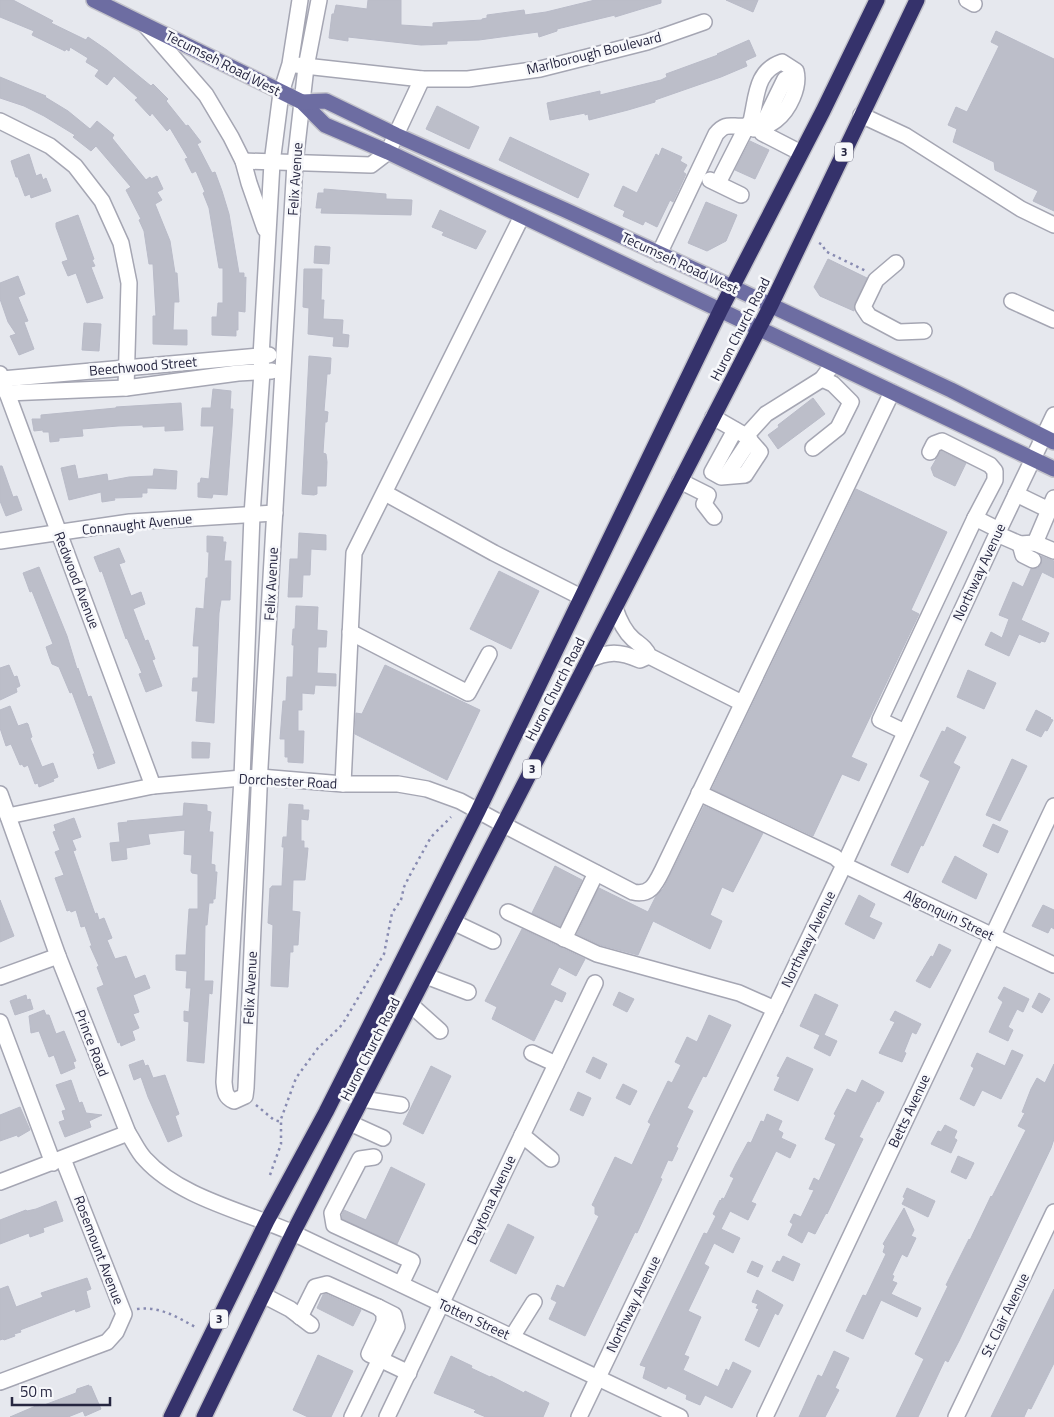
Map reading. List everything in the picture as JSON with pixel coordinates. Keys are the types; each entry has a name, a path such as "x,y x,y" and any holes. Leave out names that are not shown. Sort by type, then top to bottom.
{"highway":[{"name":"Huron Church Road","path":"171,1417 267,1221 326,1112 478,811 721,309 877,0"},
{"name":"Huron Church Road","path":"204,1417 362,1099 771,305 916,0"}],"main road":[{"name":"Tecumseh Road West","path":"94,0 302,102 324,125 388,152 1054,469"},
{"name":"Tecumseh Road West","path":"302,102 326,101 396,135 771,305 951,390 1049,439"}],"street":[{"name":"Felix Avenue","path":"300,0 290,64 282,93 272,163 267,236 261,356 262,372 252,515 242,778 224,1082 225,1093 228,1098 234,1101 245,1096 260,777 295,162 306,67 319,0"},
{"name":"Marlborough Boulevard","path":"290,64 422,78 468,79 540,69 646,42 704,22"},
{"name":"Tecumseh Road West","path":"145,24 206,95 244,161"},
{"path":"718,183 746,126 751,121 759,82 772,65 782,62 796,71 799,80 787,110 775,122 764,129"},
{"path":"244,161 371,165 388,152 422,78"},
{"path":"764,129 764,122 785,79"},
{"path":"861,115 913,139 1021,209 1054,226"},
{"path":"0,121 50,146 75,166 102,200 121,243 129,283 126,388"},
{"path":"659,254 716,134 722,127 730,125 764,129 801,153"},
{"name":"Felix Avenue","path":"244,161 249,183 267,236"},
{"path":"698,173 741,195"},
{"path":"343,784 354,553 522,216"},
{"path":"896,263 876,280 863,307 869,316 899,332 924,331"},
{"path":"1012,301 1054,320"},
{"name":"Beechwood Street","path":"1,376 283,354"},
{"path":"713,417 744,435 760,452 745,475 724,477 712,472 744,435 766,414 822,379 833,364"},
{"name":"Beechwood Street","path":"7,394 126,388 238,373 282,370"},
{"name":"Redwood Avenue","path":"1,376 151,775 153,786"},
{"path":"813,448 838,428 851,402 833,384 822,379"},
{"path":"699,793 892,392"},
{"name":"Northway Avenue","path":"580,1417 844,866 1032,459 1049,439 1054,415"},
{"path":"905,732 880,720 975,518 995,480 995,471 990,465 942,441 934,444 930,452"},
{"path":"714,516 704,504 708,495 724,477"},
{"path":"680,481 708,495"},
{"path":"385,493 494,553 581,597"},
{"path":"1016,494 1052,504 1028,543 1023,555 1033,560"},
{"name":"Connaught Avenue","path":"0,542 130,522 275,513"},
{"path":"975,518 998,532 1054,552"},
{"path":"615,608 622,625 632,639 646,648 649,656 742,703"},
{"path":"350,632 468,694 489,654"},
{"path":"588,660 603,653 623,653 640,660 649,656"},
{"name":"Dorchester Road","path":"8,816 153,786 242,778 260,777 343,784 398,784 427,789 460,801 596,873 633,892 641,894 650,890 656,882 699,793"},
{"name":"Algonquin Street","path":"699,793 835,857 844,866 1054,964"},
{"name":"Prince Road","path":"1,799 58,956 128,1133 144,1158 159,1173 176,1184 231,1210 267,1221"},
{"name":"Betts Avenue","path":"765,1417 1054,806"},
{"path":"564,939 596,873"},
{"path":"508,912 597,954 739,992 775,1009"},
{"path":"453,922 493,942"},
{"path":"0,977 58,956"},
{"path":"426,976 468,992"},
{"name":"Daytona Avenue","path":"387,1417 596,983"},
{"path":"411,1004 440,1031"},
{"name":"Rosemount Avenue","path":"0,1022 124,1314 116,1332 108,1342 0,1382"},
{"path":"532,1053 556,1064"},
{"path":"362,1099 401,1105"},
{"path":"350,1123 383,1138"},
{"path":"0,1182 128,1133"},
{"path":"522,1135 551,1159"},
{"path":"374,1157 360,1158 332,1213 334,1225 412,1261 401,1284"},
{"name":"St. Clair Avenue","path":"956,1417 1054,1212"},
{"name":"Totten Street","path":"267,1221 680,1417"},
{"path":"263,1295 290,1309 305,1321 316,1287 327,1284 378,1307 384,1313 377,1357 352,1417"},
{"path":"512,1337 534,1302"},
{"path":"377,1357 409,1373"}],"path":[{"path":"819,243 824,245 825,251 866,271 863,276"},
{"path":"836,263 839,258"},
{"path":"850,270 852,264"},
{"path":"270,1175 282,1144 284,1110 296,1078 318,1048 340,1027 348,1015 384,954 392,912 401,900 410,875 431,837 451,817"},
{"path":"245,1096 274,1120 282,1122"},
{"path":"123,1310 144,1308 166,1311 197,1328"}],"building":[{"path":"0,0 13,0 53,21 51,23 86,40 88,37 107,50 151,86 153,84 168,99 166,101 201,142 197,144 212,173 215,172 229,214 239,273 244,273 244,278 246,277 245,312 238,311 238,330 236,330 236,336 212,335 212,317 217,317 218,303 223,303 223,268 219,268 209,208 203,193 205,192 196,171 192,173 185,159 188,158 170,128 167,131 152,113 150,116 135,100 138,98 114,76 107,85 95,76 99,70 86,62 88,58 70,47 69,51 66,49 65,51 32,35 34,31 0,17"},
{"path":"368,0 401,0 401,25 433,27 433,23 482,20 487,18 487,15 524,10 525,15 595,0 661,0 661,3 615,17 615,15 557,29 557,31 539,37 538,32 479,40 447,41 447,44 421,45 348,37 348,41 329,38 332,14 334,14 336,5 367,9"},
{"path":"726,0 758,0 753,12"},
{"path":"996,31 1054,59 1054,211 1033,201 1038,191 995,170 994,162 953,142 957,129 948,125 956,107 967,112 999,46 991,42"},
{"path":"749,40 756,56 745,61 747,66 721,77 655,100 655,102 589,120 588,114 585,115 585,113 550,120 547,103 600,91 600,95 661,80 667,77 666,74 718,55"},
{"path":"0,77 46,96 90,129 97,121 114,135 112,138 146,180 157,176 163,189 157,192 162,200 155,204 170,241 175,273 177,273 179,302 174,302 173,330 187,330 187,345 153,344 153,316 156,316 153,264 149,264 144,231 139,220 141,219 126,190 131,187 96,146 91,151 73,137 75,135 44,116 24,106 0,98"},
{"path":"437,106 479,127 469,149 426,129"},
{"path":"510,137 589,174 578,198 499,160"},
{"path":"750,141 769,150 755,179 735,170"},
{"path":"662,148 682,157 680,161 687,165 683,172 686,174 673,202 670,200 657,227 645,221 643,225 623,216 625,211 614,206 623,186 637,193 656,154 659,156"},
{"path":"29,154 36,176 41,174 43,180 46,178 51,191 31,198 30,194 25,196 11,161"},
{"path":"324,189 386,194 386,199 412,200 411,215 321,213 322,208 316,208 318,193 324,193"},
{"path":"706,202 737,215 726,241 707,251 688,243"},
{"path":"440,210 486,231 476,249 442,235 444,232 432,227"},
{"path":"78,215 94,259 92,260 95,266 91,267 103,298 87,303 76,273 68,276 62,262 68,260 56,227 56,223"},
{"path":"315,246 330,247 329,264 314,263"},
{"path":"828,259 867,278 855,303 854,311 820,296 814,287"},
{"path":"304,269 322,269 321,300 324,300 323,319 343,320 342,334 349,335 348,347 333,346 334,337 308,334 309,308 303,307"},
{"path":"18,276 25,294 18,297 28,321 24,322 34,349 19,355 10,336 16,334 8,322 0,299 0,283"},
{"path":"84,323 101,324 99,351 82,350"},
{"path":"309,356 331,358 330,374 327,374 324,411 328,412 327,422 325,422 323,453 326,454 327,462 326,486 317,486 317,494 314,495 302,494"},
{"path":"213,389 231,391 230,409 233,409 227,495 213,494 212,498 198,497 198,483 200,483 201,478 209,479 214,426 201,426 202,408 211,408"},
{"path":"813,398 825,414 778,449 768,435"},
{"path":"181,403 183,430 165,431 165,426 143,427 143,425 82,429 83,436 59,438 59,441 50,442 49,432 43,432 43,430 34,431 32,419 41,419 41,415 116,407"},
{"path":"941,451 966,463 955,486 934,476 931,468"},
{"path":"75,465 78,479 107,474 108,481 129,477 153,476 154,469 177,471 176,489 147,488 147,493 142,493 142,497 114,498 115,500 102,502 101,492 69,500 61,468"},
{"path":"0,466 2,466 13,497 17,496 22,510 6,516 0,501"},
{"path":"856,489 947,532 911,610 919,614 851,757 867,764 859,781 842,774 813,836 712,789"},
{"path":"299,533 326,535 326,550 311,549 310,575 303,575 302,597 288,597 290,559 298,559"},
{"path":"207,536 223,537 223,542 226,542 224,561 231,561 230,600 221,600 219,613 214,723 196,721 198,691 192,691 193,678 198,678 199,646 193,646 196,608 204,609 206,578 208,578 209,552 207,552"},
{"path":"119,548 125,562 119,564 131,596 141,592 145,604 133,609 145,641 148,640 155,659 152,660 162,686 146,692 139,674 142,673 126,639 102,571 100,572 94,557"},
{"path":"1041,556 1054,561 1054,578 1042,572 1021,620 1049,633 1045,642 1041,641 1040,643 1019,634 1009,656 985,645 991,632 1002,638 1009,619 999,615 1013,582 1023,587 1031,569 1038,568 1041,565"},
{"path":"39,567 67,636 88,697 91,696 115,763 98,769 93,754 95,754 72,692 70,693 59,667 52,664 46,647 53,644 23,573"},
{"path":"499,571 539,591 511,649 470,629"},
{"path":"296,606 318,607 317,630 327,631 326,647 318,647 317,673 336,674 336,686 315,685 314,694 302,693 302,710 298,710 298,731 304,731 303,763 288,762 288,757 285,757 285,739 280,739 283,701 286,701 287,677 293,677 294,645 292,645"},
{"path":"9,665 14,677 17,676 20,686 16,688 17,692 0,700 0,668"},
{"path":"385,665 480,710 447,780 355,734 356,713 362,714"},
{"path":"968,670 996,683 984,709 957,697"},
{"path":"10,706 18,726 28,724 32,737 30,738 42,767 53,763 58,777 53,779 54,781 39,787 38,783 35,784 28,765 24,767 22,764 20,765 11,744 6,746 0,728 0,710"},
{"path":"1036,710 1053,720 1041,737 1026,730"},
{"path":"947,727 966,737 953,763 960,767 923,846 921,845 908,873 891,865 930,781 920,776 942,731 945,732"},
{"path":"192,742 210,743 209,758 192,758"},
{"path":"1012,759 1027,766 1000,821 986,815"},
{"path":"184,803 207,805 207,811 211,812 209,832 213,832 211,864 215,865 215,872 217,872 215,899 213,899 213,903 209,903 207,925 205,925 204,981 213,981 212,994 209,993 204,1063 187,1061 189,1022 184,1021 184,1011 189,1012 191,988 186,988 187,971 176,970 176,955 186,955 189,909 198,909 198,874 191,871 192,855 184,854 185,830 148,834 150,844 126,848 127,859 112,861 110,843 120,842 118,823 183,816"},
{"path":"289,804 303,805 303,810 309,810 308,820 301,819 301,841 304,841 304,848 308,848 305,880 293,880 292,911 300,912 298,945 293,945 293,952 290,952 288,987 271,986 273,925 268,923 270,888 272,886 282,886 284,847 282,847 283,837 287,837"},
{"path":"704,806 763,833 733,892 722,887 710,915 722,921 710,949 653,921 638,955 600,945 577,934 599,888 648,912 656,896 663,889 669,878"},
{"path":"74,818 81,837 72,840 76,850 73,851 95,914 97,913 99,920 104,918 112,938 107,940 115,959 126,956 135,979 145,975 150,988 133,995 139,1012 133,1014 139,1028 132,1031 135,1040 121,1046 120,1042 118,1043 97,988 104,985 85,926 81,927 76,910 67,911 55,878 64,875 55,852 60,850 53,832 56,831 54,825"},
{"path":"993,824 1008,831 998,853 983,846"},
{"path":"955,856 987,874 976,899 942,882"},
{"path":"555,866 582,880 560,926 532,913"},
{"path":"859,895 875,904 869,917 882,923 874,939 845,924"},
{"path":"0,900 14,936 0,942"},
{"path":"1043,905 1054,910 1054,929 1051,927 1048,933 1032,926"},
{"path":"522,929 585,959 576,976 559,967 550,985 566,993 562,1002 555,999 534,1041 492,1019 497,1007 485,1001"},
{"path":"939,944 951,950 930,988 916,981 931,956 933,957"},
{"path":"1004,987 1029,999 1023,1012 1017,1009 1008,1027 1013,1030 1008,1041 989,1032 1003,1002 998,998"},
{"path":"619,992 634,999 627,1012 613,1005"},
{"path":"1039,993 1050,999 1042,1013 1032,1007"},
{"path":"815,994 838,1005 824,1035 837,1041 830,1056 814,1048 820,1035 800,1026"},
{"path":"26,995 27,1000 30,999 33,1009 15,1015 10,1001"},
{"path":"44,1010 46,1015 49,1015 56,1034 64,1031 76,1061 73,1062 75,1068 61,1074 54,1055 49,1057 39,1031 31,1033 29,1016"},
{"path":"895,1011 921,1024 916,1034 912,1032 902,1062 879,1053 895,1022 890,1020"},
{"path":"709,1015 731,1025 706,1077 703,1076 687,1108 693,1111 676,1147 678,1148 672,1161 668,1160 660,1178 662,1179 637,1233 635,1232 585,1336 549,1319 557,1302 551,1299 557,1285 564,1288 599,1216 595,1214 595,1207 592,1205 615,1157 632,1165 651,1124 648,1122 668,1081 672,1083 681,1065 675,1062 687,1037 697,1042"},
{"path":"1012,1050 1023,1055 1001,1099 982,1090 974,1106 960,1099 974,1068 971,1066 977,1053 1005,1066"},
{"path":"593,1057 607,1064 600,1079 586,1072"},
{"path":"787,1057 813,1069 798,1101 774,1090 780,1077 777,1076"},
{"path":"143,1060 145,1066 148,1065 153,1078 165,1075 179,1114 175,1116 182,1136 168,1142 141,1077 134,1080 129,1065"},
{"path":"1054,1064 1054,1139 1051,1148 959,1341 948,1362 945,1360 918,1417 896,1417 924,1359 915,1354 948,1286 946,1285 1026,1130 1018,1126 1025,1113 1022,1112 1031,1089 1037,1078 1045,1083"},
{"path":"431,1066 451,1076 423,1134 403,1124"},
{"path":"71,1080 79,1103 82,1102 86,1113 102,1115 89,1121 91,1127 65,1137 59,1122 65,1120 62,1111 66,1110 56,1085"},
{"path":"862,1080 884,1092 879,1102 877,1101 859,1137 863,1139 827,1214 815,1234 808,1231 802,1243 788,1235 793,1224 790,1222 794,1214 801,1217 814,1190 809,1189 814,1178 819,1181 836,1144 825,1139 836,1115 834,1114 847,1089 856,1093"},
{"path":"623,1084 637,1091 630,1105 616,1098"},
{"path":"578,1092 591,1098 583,1116 570,1110"},
{"path":"20,1107 30,1130 18,1137 17,1135 0,1141 0,1115"},
{"path":"767,1114 782,1121 778,1130 783,1133 781,1138 796,1145 790,1158 776,1151 751,1202 756,1204 748,1220 730,1211 721,1229 740,1238 733,1253 714,1243 704,1264 709,1267 688,1311 701,1317 684,1355 689,1357 683,1370 718,1387 726,1369 729,1371 733,1362 751,1371 732,1408 705,1395 700,1405 686,1399 687,1395 668,1386 666,1389 643,1378 646,1367 640,1365 704,1233 707,1234 716,1216 713,1214 720,1200 724,1199 734,1178 730,1176 736,1164 748,1142 751,1143 761,1121 764,1122"},
{"path":"945,1125 957,1131 954,1138 957,1140 951,1153 931,1144 938,1131 941,1132"},
{"path":"958,1156 974,1163 966,1179 951,1172"},
{"path":"391,1167 425,1184 397,1244 342,1219 344,1210 366,1220"},
{"path":"907,1188 935,1201 928,1217 902,1204"},
{"path":"56,1201 63,1221 43,1228 44,1232 30,1237 29,1233 0,1244 0,1220"},
{"path":"904,1208 914,1230 911,1236 916,1238 907,1257 902,1254 892,1275 894,1276 892,1281 897,1283 891,1294 921,1308 917,1317 881,1300 863,1339 846,1331 863,1295 866,1296 886,1254 883,1252 885,1246 883,1244"},
{"path":"508,1224 534,1237 516,1274 490,1261"},
{"path":"783,1256 800,1264 793,1281 772,1271 777,1261 780,1262"},
{"path":"752,1261 763,1266 758,1277 747,1272"},
{"path":"87,1278 91,1289 86,1291 90,1307 76,1312 75,1309 20,1330 21,1332 14,1334 15,1336 0,1340 0,1289 8,1286 16,1307 43,1297 41,1293"},
{"path":"1054,1289 1054,1363 1031,1409 1028,1408 1024,1417 991,1417"},
{"path":"757,1290 783,1305 778,1315 775,1313 759,1347 745,1340 759,1309 756,1308 758,1304 752,1302"},
{"path":"326,1294 361,1310 353,1326 317,1308 323,1295"},
{"path":"834,1351 849,1358 835,1388 839,1390 825,1417 799,1417 818,1375 822,1377"},
{"path":"318,1355 353,1371 331,1417 308,1417 293,1410"},
{"path":"451,1356 472,1366 471,1368 549,1403 543,1417 486,1417 474,1412 476,1410 434,1393"},
{"path":"89,1385 101,1409 85,1416 83,1411 68,1417 10,1417 38,1405 39,1407 76,1393 77,1389"}]}
